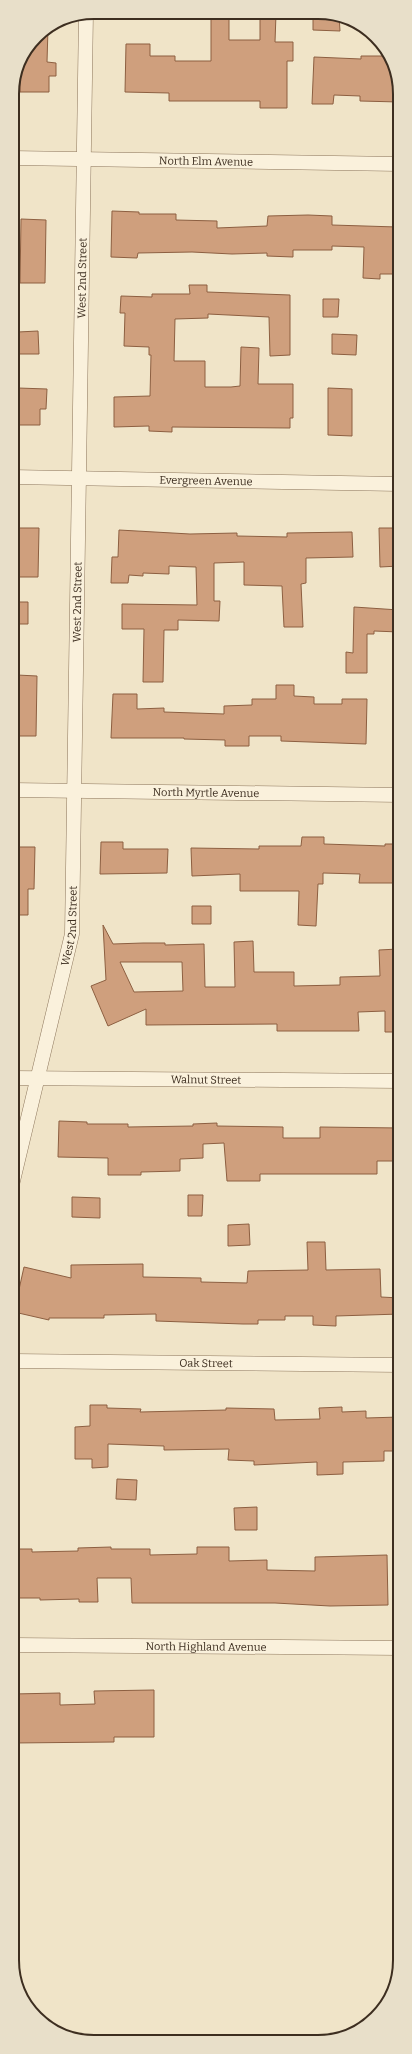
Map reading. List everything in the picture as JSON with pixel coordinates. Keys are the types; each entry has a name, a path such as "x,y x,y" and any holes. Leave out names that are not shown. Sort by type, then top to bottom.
{"street":[{"name":"West 2nd Street","path":"19,1157 72,934 86,19"},
{"name":"North Elm Avenue","path":"19,158 393,164"},
{"name":"Evergreen Avenue","path":"19,477 393,484"},
{"name":"North Myrtle Avenue","path":"19,790 393,796"},
{"name":"Walnut Street","path":"19,1078 393,1081"},
{"name":"Oak Street","path":"19,1361 393,1365"},
{"name":"North Highland Avenue","path":"19,1645 393,1648"}],"building":[{"path":"211,19 229,19 229,40 260,40 260,19 276,19 275,42 293,42 293,61 287,61 287,108 260,108 260,101 169,101 169,93 125,92 126,44 150,44 150,56 175,56 175,61 211,61"},
{"path":"313,19 333,20 339,22 340,31 313,30"},
{"path":"48,34 47,62 56,63 56,76 49,76 49,92 20,92 20,84 25,65 34,48"},
{"path":"361,56 383,56 390,74 393,102 360,101 360,96 334,95 333,104 312,104 314,57 361,59"},
{"path":"112,211 139,212 139,214 176,214 176,220 217,221 217,228 267,226 268,216 308,215 332,216 332,225 393,227 393,274 380,274 380,279 363,278 364,247 332,246 332,250 293,250 293,257 267,256 267,253 232,254 192,252 138,253 137,258 111,257"},
{"path":"21,219 46,220 45,283 20,283"},
{"path":"189,285 207,285 207,292 290,295 290,355 270,356 269,317 208,314 208,318 175,319 174,361 205,361 205,387 240,386 241,347 259,348 258,384 293,384 293,418 290,418 290,428 172,427 172,432 149,431 149,426 114,427 114,397 150,396 151,355 149,355 149,347 124,346 125,313 120,313 121,296 152,297 152,294 190,294"},
{"path":"323,299 339,299 338,317 323,317"},
{"path":"38,331 39,354 19,354 19,332"},
{"path":"332,334 357,335 356,355 332,354"},
{"path":"19,388 47,389 46,409 40,409 40,425 19,425"},
{"path":"328,388 352,389 352,436 328,435"},
{"path":"19,528 39,528 38,577 19,577"},
{"path":"379,528 393,528 393,566 380,567"},
{"path":"119,530 190,534 237,533 237,536 287,537 287,533 352,532 353,557 306,558 306,583 301,584 303,627 284,627 282,586 244,585 244,562 214,563 214,601 220,601 219,621 178,620 178,630 164,630 163,682 143,682 144,629 122,629 122,604 197,605 196,567 169,566 169,574 143,573 143,576 129,575 128,583 111,583 112,557 118,557"},
{"path":"19,602 28,602 28,624 19,624"},
{"path":"354,607 393,610 393,632 374,631 374,634 367,634 367,673 346,673 346,652 353,653"},
{"path":"19,675 37,676 36,736 19,736"},
{"path":"276,685 294,685 294,696 314,697 314,704 342,704 342,699 367,699 366,744 281,741 281,736 249,736 249,746 225,746 225,740 184,738 111,738 113,694 137,694 137,709 164,708 164,712 224,714 224,706 252,705 252,699 276,699"},
{"path":"302,837 324,837 324,844 385,846 385,844 393,844 393,883 359,883 360,874 323,873 323,884 318,884 316,926 298,925 299,891 240,891 240,874 192,876 191,848 259,849 259,846 301,846"},
{"path":"101,842 123,842 123,849 168,849 167,873 100,874"},
{"path":"19,847 35,847 34,889 28,889 28,915 19,915"},
{"path":"192,906 211,906 211,924 192,924"},
{"path":"103,925 113,944 204,944 205,987 235,987 234,942 253,941 254,972 294,972 294,986 340,985 340,977 380,976 379,950 393,949 393,1032 385,1032 385,1011 358,1012 359,1031 277,1031 277,1024 146,1025 146,1009 108,1026 91,986 106,980","holes":["120,962 182,962 183,991 134,992"]},
{"path":"59,1121 87,1122 87,1124 128,1124 128,1127 193,1126 193,1124 217,1123 217,1126 283,1127 283,1138 320,1138 320,1127 393,1128 393,1161 377,1161 377,1174 260,1174 260,1181 227,1181 224,1143 203,1144 203,1158 180,1159 180,1171 141,1172 141,1175 108,1175 108,1158 58,1157"},
{"path":"188,1195 203,1195 202,1216 188,1216"},
{"path":"72,1197 100,1198 100,1218 72,1217"},
{"path":"249,1224 250,1245 228,1246 228,1225"},
{"path":"307,1242 325,1242 326,1270 380,1269 381,1297 393,1298 393,1314 336,1316 336,1326 313,1325 313,1316 285,1316 285,1320 258,1320 258,1324 243,1324 156,1321 156,1314 104,1315 104,1318 49,1318 49,1320 19,1313 19,1290 24,1267 71,1278 71,1265 143,1264 143,1277 201,1278 201,1282 247,1283 248,1271 308,1270"},
{"path":"90,1405 107,1405 107,1408 141,1409 140,1412 226,1410 226,1408 274,1409 275,1420 320,1419 319,1408 342,1407 342,1412 366,1411 366,1418 393,1417 393,1451 384,1451 384,1461 343,1462 343,1474 317,1475 317,1462 254,1465 254,1461 228,1460 229,1449 164,1450 164,1446 108,1444 108,1467 92,1468 92,1459 75,1459 75,1427 90,1426"},
{"path":"117,1479 137,1480 136,1500 116,1499"},
{"path":"257,1507 257,1530 235,1530 234,1508"},
{"path":"111,1547 111,1549 150,1549 150,1555 197,1554 197,1547 229,1547 229,1561 267,1560 267,1570 315,1571 315,1557 387,1555 388,1605 330,1606 275,1603 132,1603 131,1578 97,1578 98,1602 79,1602 79,1599 40,1600 40,1598 19,1598 19,1549 32,1549 32,1552 78,1551 78,1548"},
{"path":"154,1690 154,1737 114,1737 114,1742 19,1743 19,1694 60,1693 60,1705 95,1704 94,1691"}]}
